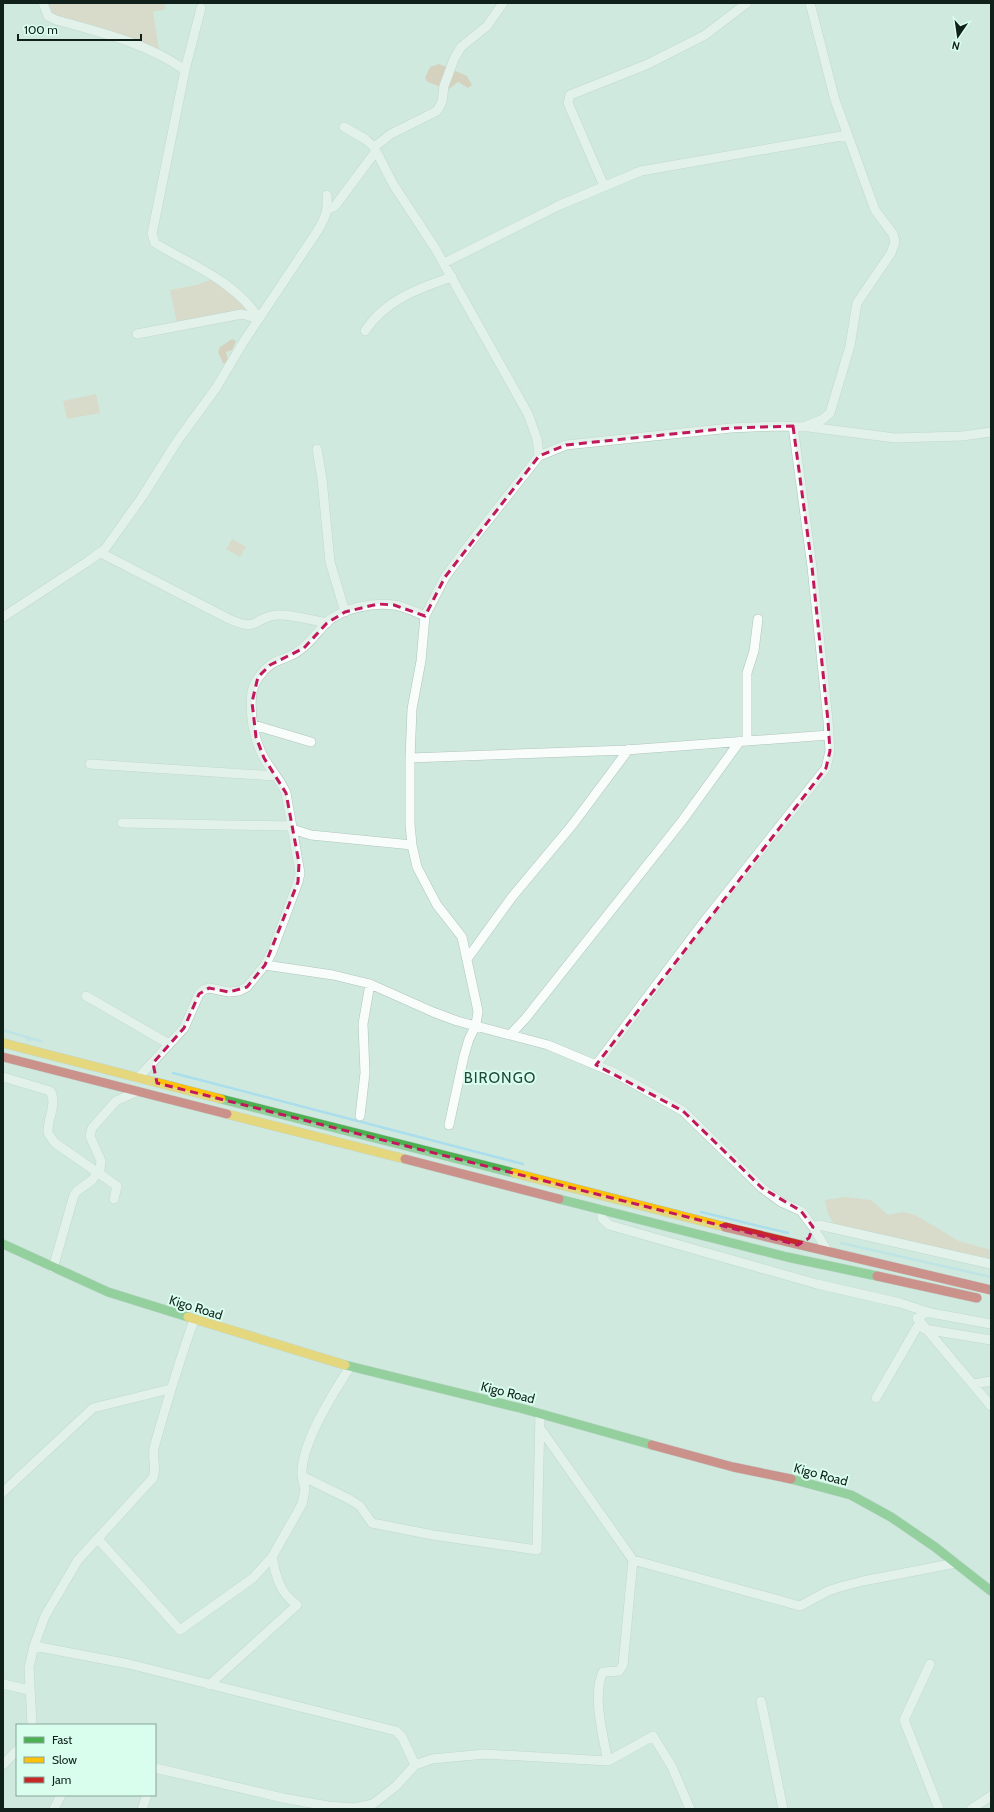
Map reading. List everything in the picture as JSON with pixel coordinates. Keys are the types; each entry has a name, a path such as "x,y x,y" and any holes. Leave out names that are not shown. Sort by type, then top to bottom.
{"main road":[{"path":"3,1043 798,1245 991,1290"},
{"path":"3,1057 786,1257 988,1300"},
{"name":"Kigo Road","path":"4,1247 108,1292 194,1320 350,1367 540,1414 733,1467 799,1481 851,1495 891,1517 935,1547 991,1591"}],"street":[{"path":"43,3 48,16 56,20 122,39 169,59 185,70"},
{"path":"328,209 335,206 375,149 391,134 437,111 442,102 444,86 454,60 461,47 487,26 503,3"},
{"path":"604,186 568,103 570,95 648,64 705,35 747,3"},
{"path":"805,427 822,419 830,412 850,346 857,303 891,253 895,242 892,234 875,210 847,135 835,100 810,3"},
{"path":"200,8 185,70 152,234 155,243 207,272 243,299 252,308 259,319"},
{"path":"344,127 365,139 375,149 393,184 444,263 528,414 537,439 538,456"},
{"path":"444,263 547,212 641,170 847,135"},
{"path":"3,616 101,553 142,497 178,440 216,388 259,319 307,249 324,220 328,209 327,195"},
{"path":"365,331 383,309 408,293 452,277"},
{"path":"136,334 242,314 259,319"},
{"path":"596,1065 711,913 826,768 830,751 829,735 812,567 793,426"},
{"path":"449,1125 466,1051 476,1025 478,1011 462,937 437,905 423,881 417,867 412,845 409,796 412,709 420,661 425,616 445,577 538,456 566,446 583,443 731,428 793,426 895,438 962,436 991,432"},
{"path":"317,449 322,480 330,562 345,612"},
{"path":"101,553 245,626 255,624 277,615 327,623"},
{"path":"138,1078 153,1063 187,1023 199,994 203,990 209,988 229,992 247,988 265,965 293,895 300,873 286,793 259,748 254,725 252,693 258,677 270,665 295,654 304,648 327,623 345,612 378,604 394,605 425,616"},
{"path":"510,1035 525,1019 744,741 747,673 754,651 758,619"},
{"path":"254,725 310,742"},
{"path":"410,758 630,749 829,735"},
{"path":"467,959 512,897 573,824 630,749"},
{"path":"90,764 276,776"},
{"path":"122,823 291,827 310,835 412,845"},
{"path":"265,965 333,975 370,984 433,1012 458,1021 548,1045 615,1073 683,1111 762,1188 780,1202 801,1211 813,1227 828,1252"},
{"path":"360,1116 364,1073 363,1030 370,984"},
{"path":"86,996 169,1044"},
{"path":"153,1063 157,1083"},
{"path":"3,1077 50,1091 52,1094 52,1106 48,1133 55,1143 98,1174 110,1180 116,1186 114,1199"},
{"path":"103,1082 116,1101"},
{"path":"53,1268 74,1195 98,1174 101,1161 91,1140 90,1132 94,1125 116,1101 139,1091"},
{"path":"602,1210 602,1218 609,1225 817,1284 900,1303 931,1313 991,1324"},
{"path":"813,1227 819,1225 991,1264"},
{"path":"798,1245 809,1238 813,1227"},
{"path":"900,1303 914,1314 991,1406"},
{"path":"876,1398 922,1325 920,1317 925,1313 931,1313"},
{"path":"32,1724 29,1667 34,1646 45,1616 78,1560 153,1478 155,1472 153,1452 170,1389 194,1320"},
{"path":"922,1325 991,1340"},
{"path":"98,1539 180,1630 253,1578 272,1557 302,1504 304,1490 302,1476 303,1464 312,1434 350,1367"},
{"path":"973,1384 991,1381"},
{"path":"3,1492 93,1408 170,1389"},
{"path":"302,1476 349,1498 360,1506 372,1523 433,1535 537,1550 540,1414"},
{"path":"540,1428 633,1560 800,1606 828,1591 840,1587 956,1563"},
{"path":"209,1685 297,1606 288,1598 279,1586 272,1557"},
{"path":"608,1761 599,1719 600,1686 603,1672 619,1671 623,1665 633,1560"},
{"path":"34,1646 129,1664 398,1732 402,1737 415,1765"},
{"path":"930,1664 904,1720 939,1809"},
{"path":"3,1684 29,1690"},
{"path":"761,1701 783,1809"},
{"path":"156,1768 245,1790 328,1806 354,1808 375,1807 415,1765 432,1759 485,1754 608,1761 653,1736 672,1767 690,1809"},
{"path":"3,1765 16,1751"},
{"path":"54,1809 60,1796"},
{"path":"142,1809 147,1796"},
{"path":"971,1809 991,1796"}],"highlighted area":[{"path":"793,426 812,567 828,721 830,751 826,768 596,1065 683,1111 762,1188 801,1211 813,1227 809,1238 798,1245 157,1083 153,1063 184,1028 199,994 209,988 229,992 247,987 265,965 298,882 299,863 286,793 264,758 256,737 252,702 258,677 270,665 304,648 327,623 345,612 378,604 394,605 425,616 445,577 539,456 566,445 731,428"}],"shaded area":[{"path":"47,3 164,3 166,9 153,12 159,49 110,31 49,13"},
{"path":"439,64 467,76 472,85 468,88 458,82 448,90 428,82 425,78 430,67"},
{"path":"213,279 235,295 252,313 177,323 170,290 196,285"},
{"path":"232,339 236,341 232,350 226,352 228,360 226,363 223,363 218,352 220,347"},
{"path":"96,394 100,413 67,419 63,401"},
{"path":"232,539 246,547 240,557 226,549"},
{"path":"845,1197 871,1200 888,1215 903,1212 915,1215 959,1241 991,1250 991,1266 835,1227 827,1211 825,1200"}],"waterway":[{"path":"3,1030 33,1039"},
{"path":"28,1040 33,1039 42,1041"},
{"path":"173,1073 523,1164"},
{"path":"701,1212 788,1233"},
{"path":"841,1243 991,1277"}],"traffic: fast":[{"path":"221,1099 514,1173"},
{"path":"559,1199 787,1257 877,1276"},
{"path":"3,1244 108,1292 188,1317"},
{"path":"345,1365 520,1408 652,1445"},
{"path":"791,1479 851,1495 891,1517 935,1547 991,1591"}],"traffic: slow":[{"path":"3,1043 221,1099"},
{"path":"227,1114 405,1159"},
{"path":"514,1173 725,1227"},
{"path":"188,1317 345,1365"}],"traffic: jam":[{"path":"3,1057 227,1114"},
{"path":"405,1159 559,1199"},
{"path":"725,1227 991,1290"},
{"path":"877,1276 977,1298"},
{"path":"652,1445 733,1467 791,1479"}],"district":[{"name":"BIRONGO","path":"500,1078"}]}
